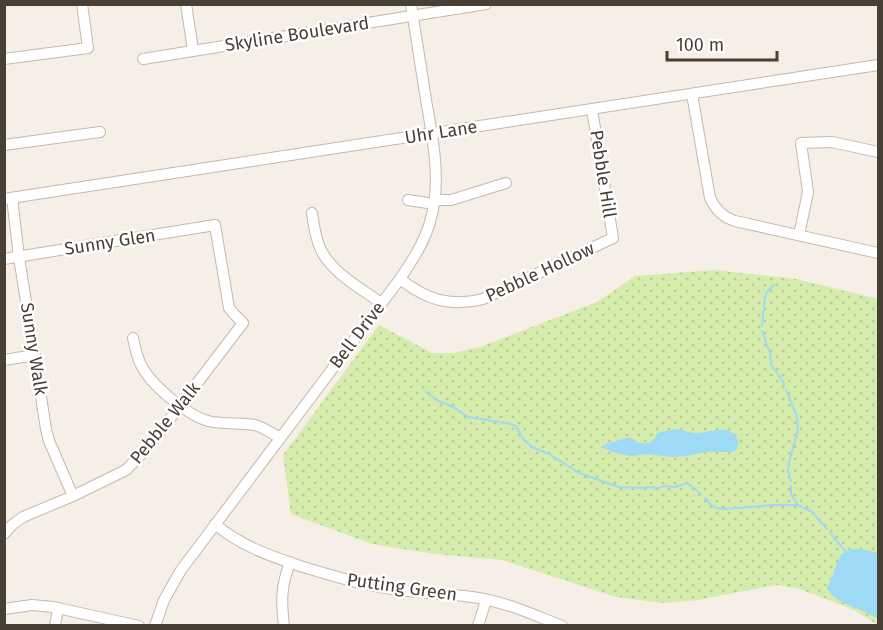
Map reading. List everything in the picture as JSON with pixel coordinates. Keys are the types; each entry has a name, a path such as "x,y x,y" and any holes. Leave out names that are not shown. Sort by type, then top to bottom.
{"street":[{"path":"4,59 88,48 82,4"},
{"path":"186,4 193,50"},
{"name":"Bell Drive","path":"155,626 172,584 181,570 400,279 418,251 430,225 436,177 432,133 411,4"},
{"name":"Skyline Boulevard","path":"143,59 486,4"},
{"name":"Uhr Lane","path":"8,199 879,65"},
{"path":"692,94 710,198 721,214 735,221 879,253"},
{"name":"Pebble Hill","path":"592,110 613,238"},
{"path":"4,145 100,132"},
{"path":"799,234 808,192 801,144 832,142 879,152"},
{"path":"408,200 434,202 451,200 506,183"},
{"name":"Sunny Walk","path":"8,199 49,441 73,496"},
{"path":"312,213 315,234 327,260 381,303"},
{"name":"Sunny Glen","path":"4,259 215,225 229,308 243,322"},
{"name":"Pebble Hollow","path":"400,279 431,298 452,303 467,303 483,299 613,238"},
{"name":"Pebble Walk","path":"4,534 23,517 126,470 149,446 243,322"},
{"path":"133,339 137,355 147,375 156,386 199,418 224,424 255,425 279,438"},
{"path":"4,360 35,355"},
{"name":"Putting Green","path":"215,524 243,544 346,580 378,587 486,600 518,608 562,626"},
{"path":"284,626 282,587 290,562"},
{"path":"478,626 486,600"},
{"path":"4,609 32,605 58,608 138,626"},
{"path":"55,626 58,608"}],"green space":[{"path":"715,270 796,279 878,299 878,625 854,610 800,589 776,585 698,600 662,603 616,597 502,560 435,554 372,544 291,514 283,455 379,325 432,353 454,353 480,347 597,302 635,276"}],"water":[{"path":"677,429 691,433 726,430 736,436 739,443 736,450 732,452 705,452 672,457 646,454 631,456 612,452 603,446 626,438 648,443 659,433"},
{"path":"852,549 878,553 878,619 837,599 827,589 841,554"}],"waterway":[{"path":"762,326 765,297 774,285"},
{"path":"762,331 770,353 771,365 784,386"},
{"path":"786,390 797,417 798,430 789,462 788,471 791,481"},
{"path":"426,392 468,417 516,426 523,439 532,447 551,455 579,473 619,487 659,488 685,484 690,485 701,494"},
{"path":"791,486 791,494 798,505"},
{"path":"705,498 717,508 726,509 798,505 812,512 827,529"},
{"path":"830,533 846,552"}]}
